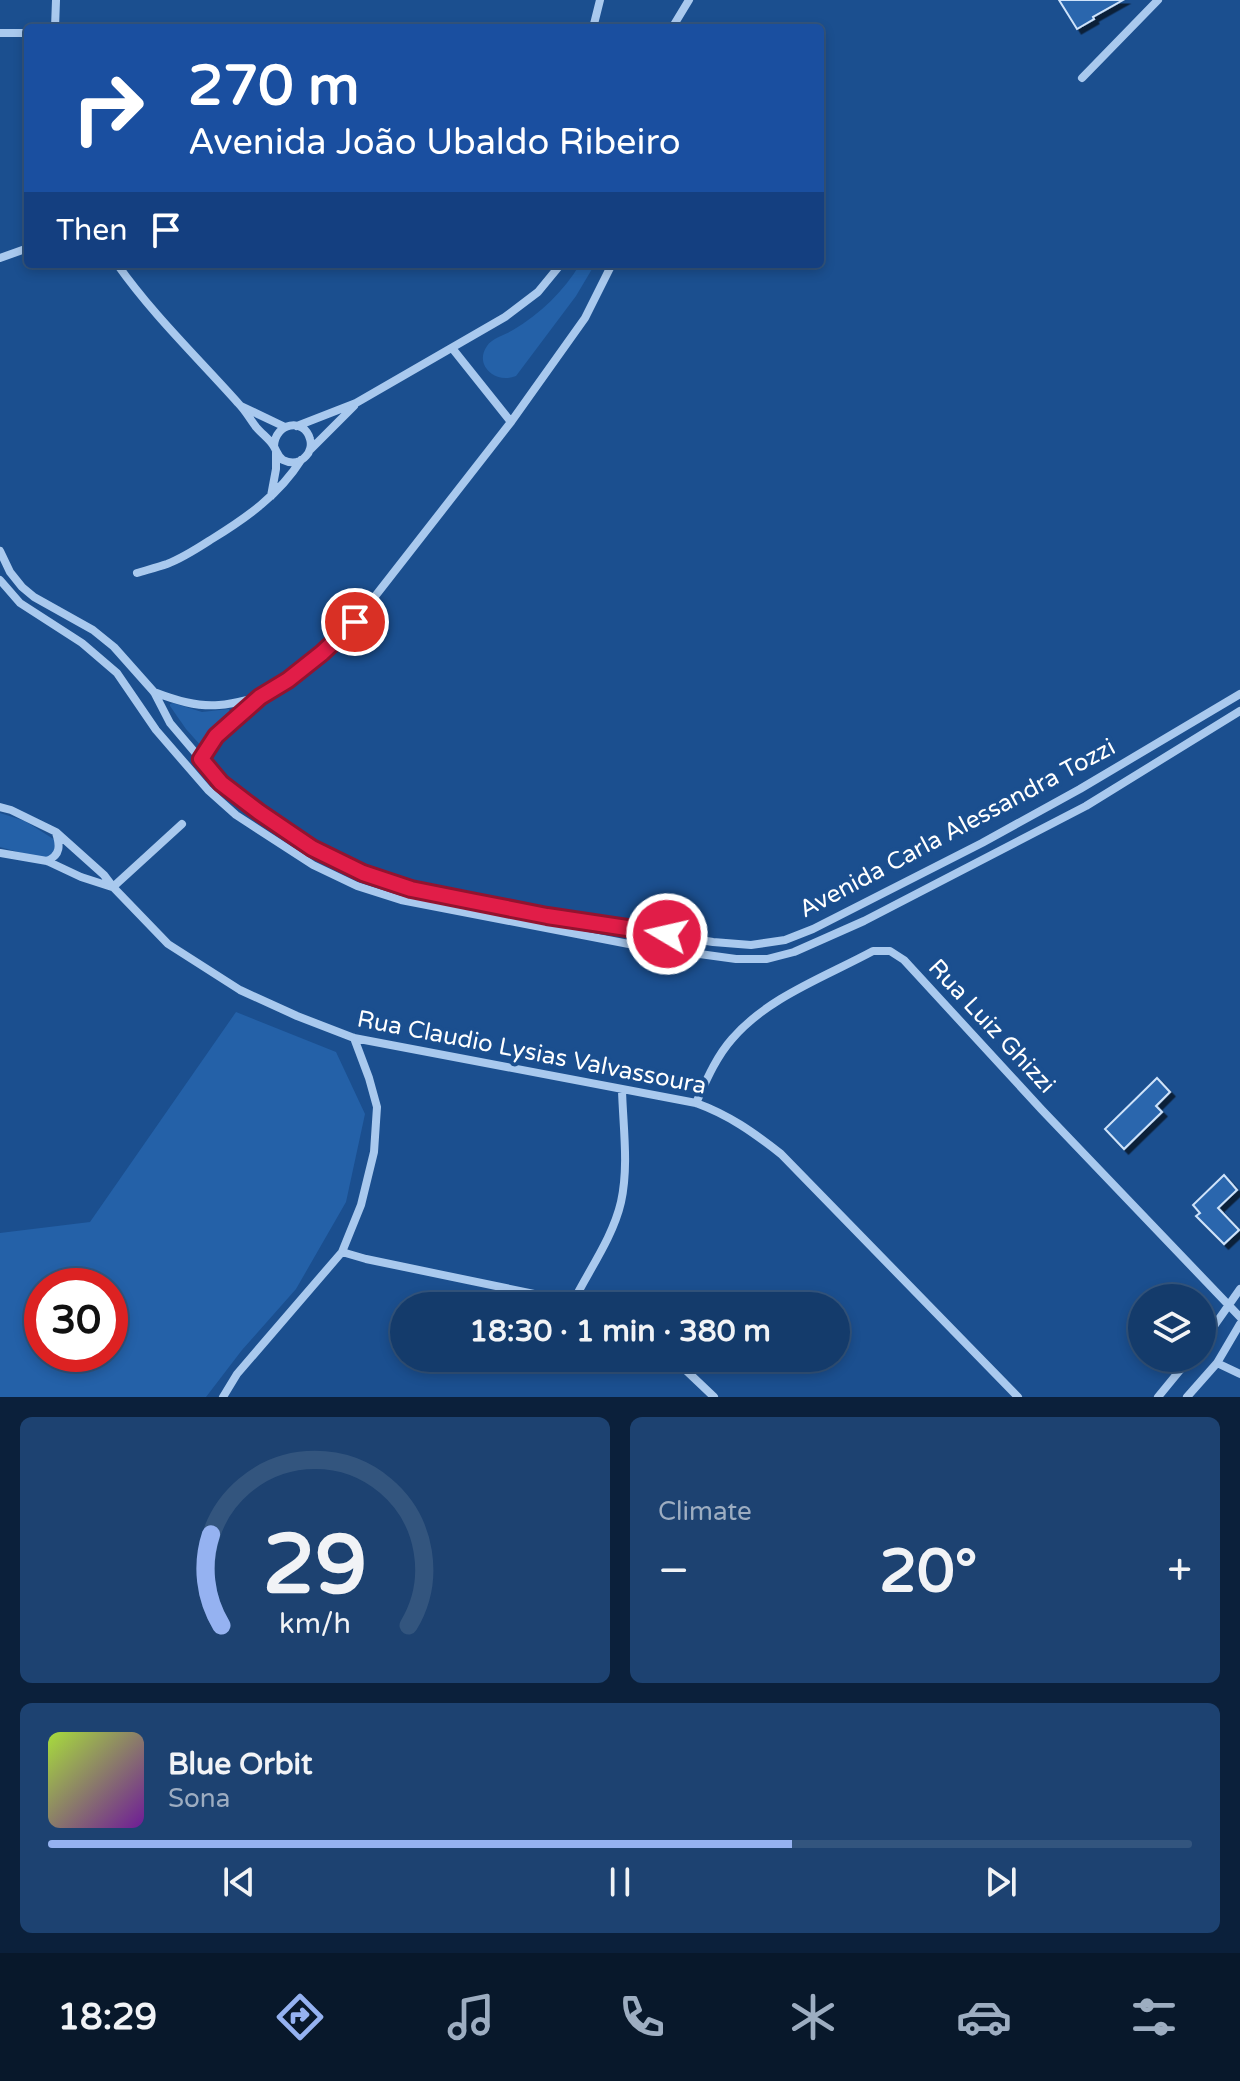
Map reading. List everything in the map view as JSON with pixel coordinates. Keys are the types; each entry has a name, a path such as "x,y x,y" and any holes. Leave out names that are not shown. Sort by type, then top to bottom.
{"street":[{"path":"55,24 56,0"},
{"path":"594,24 600,0"},
{"path":"674,24 689,0"},
{"path":"1082,78 1158,0"},
{"path":"0,33 24,33"},
{"path":"0,258 24,249"},
{"path":"120,268 164,324 240,405 279,457 290,462 301,460"},
{"path":"240,405 285,427 297,426 356,403 505,317 538,292 558,268"},
{"path":"201,759 216,736 260,697 311,662 355,622 511,422 585,318 610,268"},
{"path":"452,348 511,422"},
{"path":"137,573 191,552 241,521 271,497 309,451 356,403"},
{"path":"297,426 310,438 309,451"},
{"path":"271,497 276,469 276,435 285,427"},
{"name":"Avenida Carla Alessandra Tozzi","path":"1,557 22,587 34,597 93,630 114,647 154,692 170,723 221,783 312,848 363,873 411,889 547,916 713,942 751,945 785,940 813,929 1080,789 1240,694"},
{"name":"Avenida Carla Alessandra Tozzi","path":"0,580 20,603 82,643 117,673 156,730 217,798 236,815 313,865 357,886 401,900 634,945 736,959 767,959 794,952 864,921 1086,806 1240,711"},
{"path":"154,692 197,704 219,705 260,697"},
{"name":"Rua Claudio Lysias Valvassoura","path":"0,807 56,832 104,875 168,944 240,990 297,1016 354,1038 696,1103 720,1111 781,1154 1018,1397"},
{"path":"113,887 182,824"},
{"path":"47,861 58,853 56,832"},
{"name":"Rua Claudio Lysias Valvassoura","path":"0,853 47,861 81,877 113,887"},
{"name":"Rua Luiz Ghizzi","path":"696,1103 731,1039 752,1020 776,1002 873,951 890,951 904,960 1240,1317"},
{"path":"223,1397 237,1374 342,1252 361,1205 374,1152 377,1107 354,1038"},
{"path":"583,1292 621,1202 624,1171 622,1090"},
{"path":"342,1252 521,1292"},
{"path":"1216,1324 1240,1289"},
{"path":"1187,1397 1217,1363 1240,1324"},
{"path":"1217,1363 1240,1374"},
{"path":"688,1372 714,1397"},
{"path":"1158,1397 1179,1372"}],"shaded area":[{"path":"577,268 593,268 576,296 516,376 504,378 492,374 483,361 489,343 523,324 567,283"},
{"path":"173,703 202,712 229,709 230,713 214,726 202,747 170,706"},
{"path":"0,813 25,821 55,840 57,845 53,856 44,859 0,847"},
{"path":"236,1012 336,1052 365,1114 346,1202 296,1289 242,1350 206,1397 0,1397 0,1233 90,1222"}],"building":[{"path":"1059,0 1123,0 1077,29"},
{"path":"1157,1078 1170,1092 1156,1106 1162,1112 1124,1149 1105,1129"},
{"path":"1224,1175 1237,1190 1218,1208 1239,1230 1224,1244 1196,1216 1200,1213 1193,1205"}],"route":[{"path":"355,622 322,653 260,697 216,736 201,759 221,783 312,848 363,873 411,889 547,916 667,934"}]}
